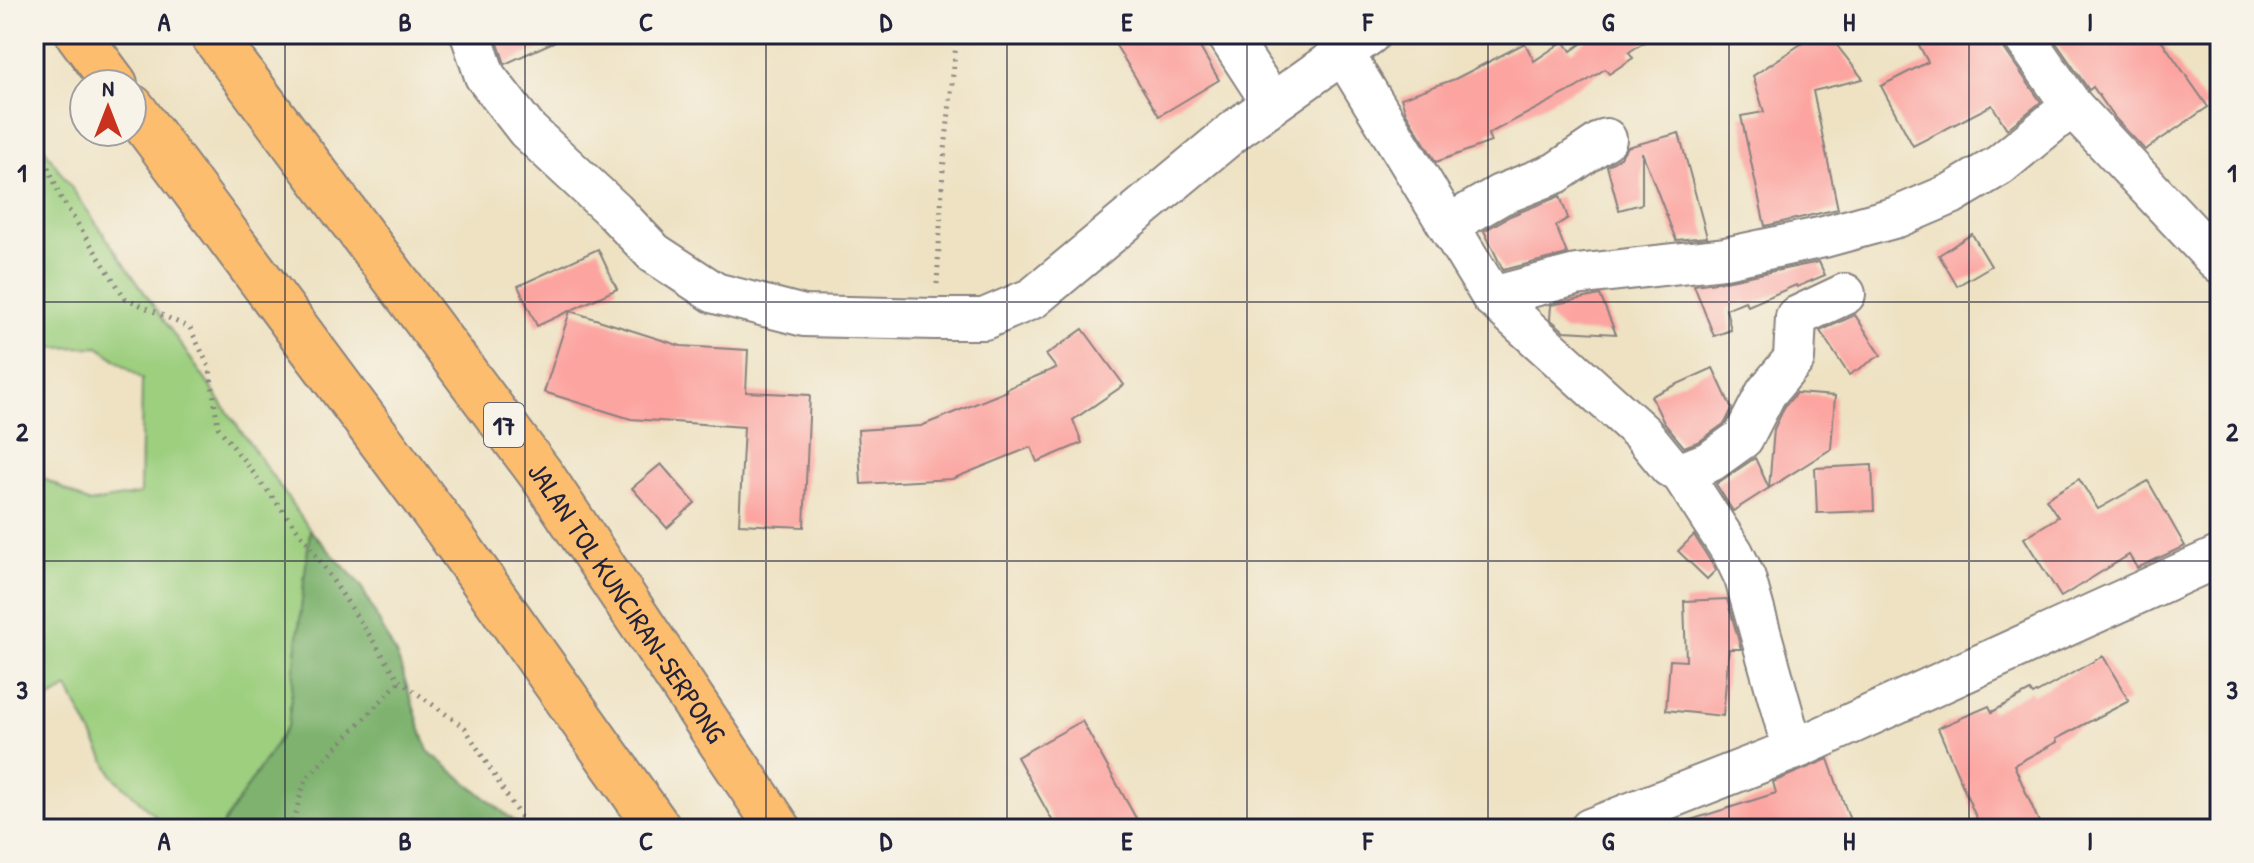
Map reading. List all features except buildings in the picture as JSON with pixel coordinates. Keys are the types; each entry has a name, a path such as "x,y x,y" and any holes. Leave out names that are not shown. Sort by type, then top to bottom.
{"highway":[{"path":"78,34 103,68"},
{"name":"JALAN TOL KUNCIRAN–SERPONG","path":"212,34 543,477 779,829"},
{"path":"148,128 447,530 659,829"}],"street":[{"path":"471,34 485,76 527,130 654,253 715,293 804,316 935,319 984,319 1033,298 1272,103 1357,43 1450,224 1492,297 1643,434 1670,467 1681,473 1733,553 1745,578 1793,750"},
{"path":"1227,34 1272,103"},
{"path":"2022,34 2072,106 2220,264"},
{"path":"1492,297 1576,275 1725,258 1824,237 1897,217 1951,194 2000,165 2072,106"},
{"path":"1450,224 1500,195 1556,173 1606,139"},
{"path":"1681,473 1711,461 1743,438 1766,393 1794,359 1796,317 1845,294"},
{"path":"1590,829 1793,750 2220,556"}],"path":[{"path":"935,319 943,170 957,34"},
{"path":"34,139 61,198 125,298 190,328 210,369 218,427 307,542 400,681 465,728 525,829"},
{"path":"291,829 305,780 400,681"}],"green space":[{"path":"34,134 310,530 288,725 220,829 169,829 113,776 68,688 34,707 34,473 89,503 140,494 142,379 99,347 34,348"},
{"path":"310,530 360,584 398,659 428,751 524,829 220,829 288,725"}]}
